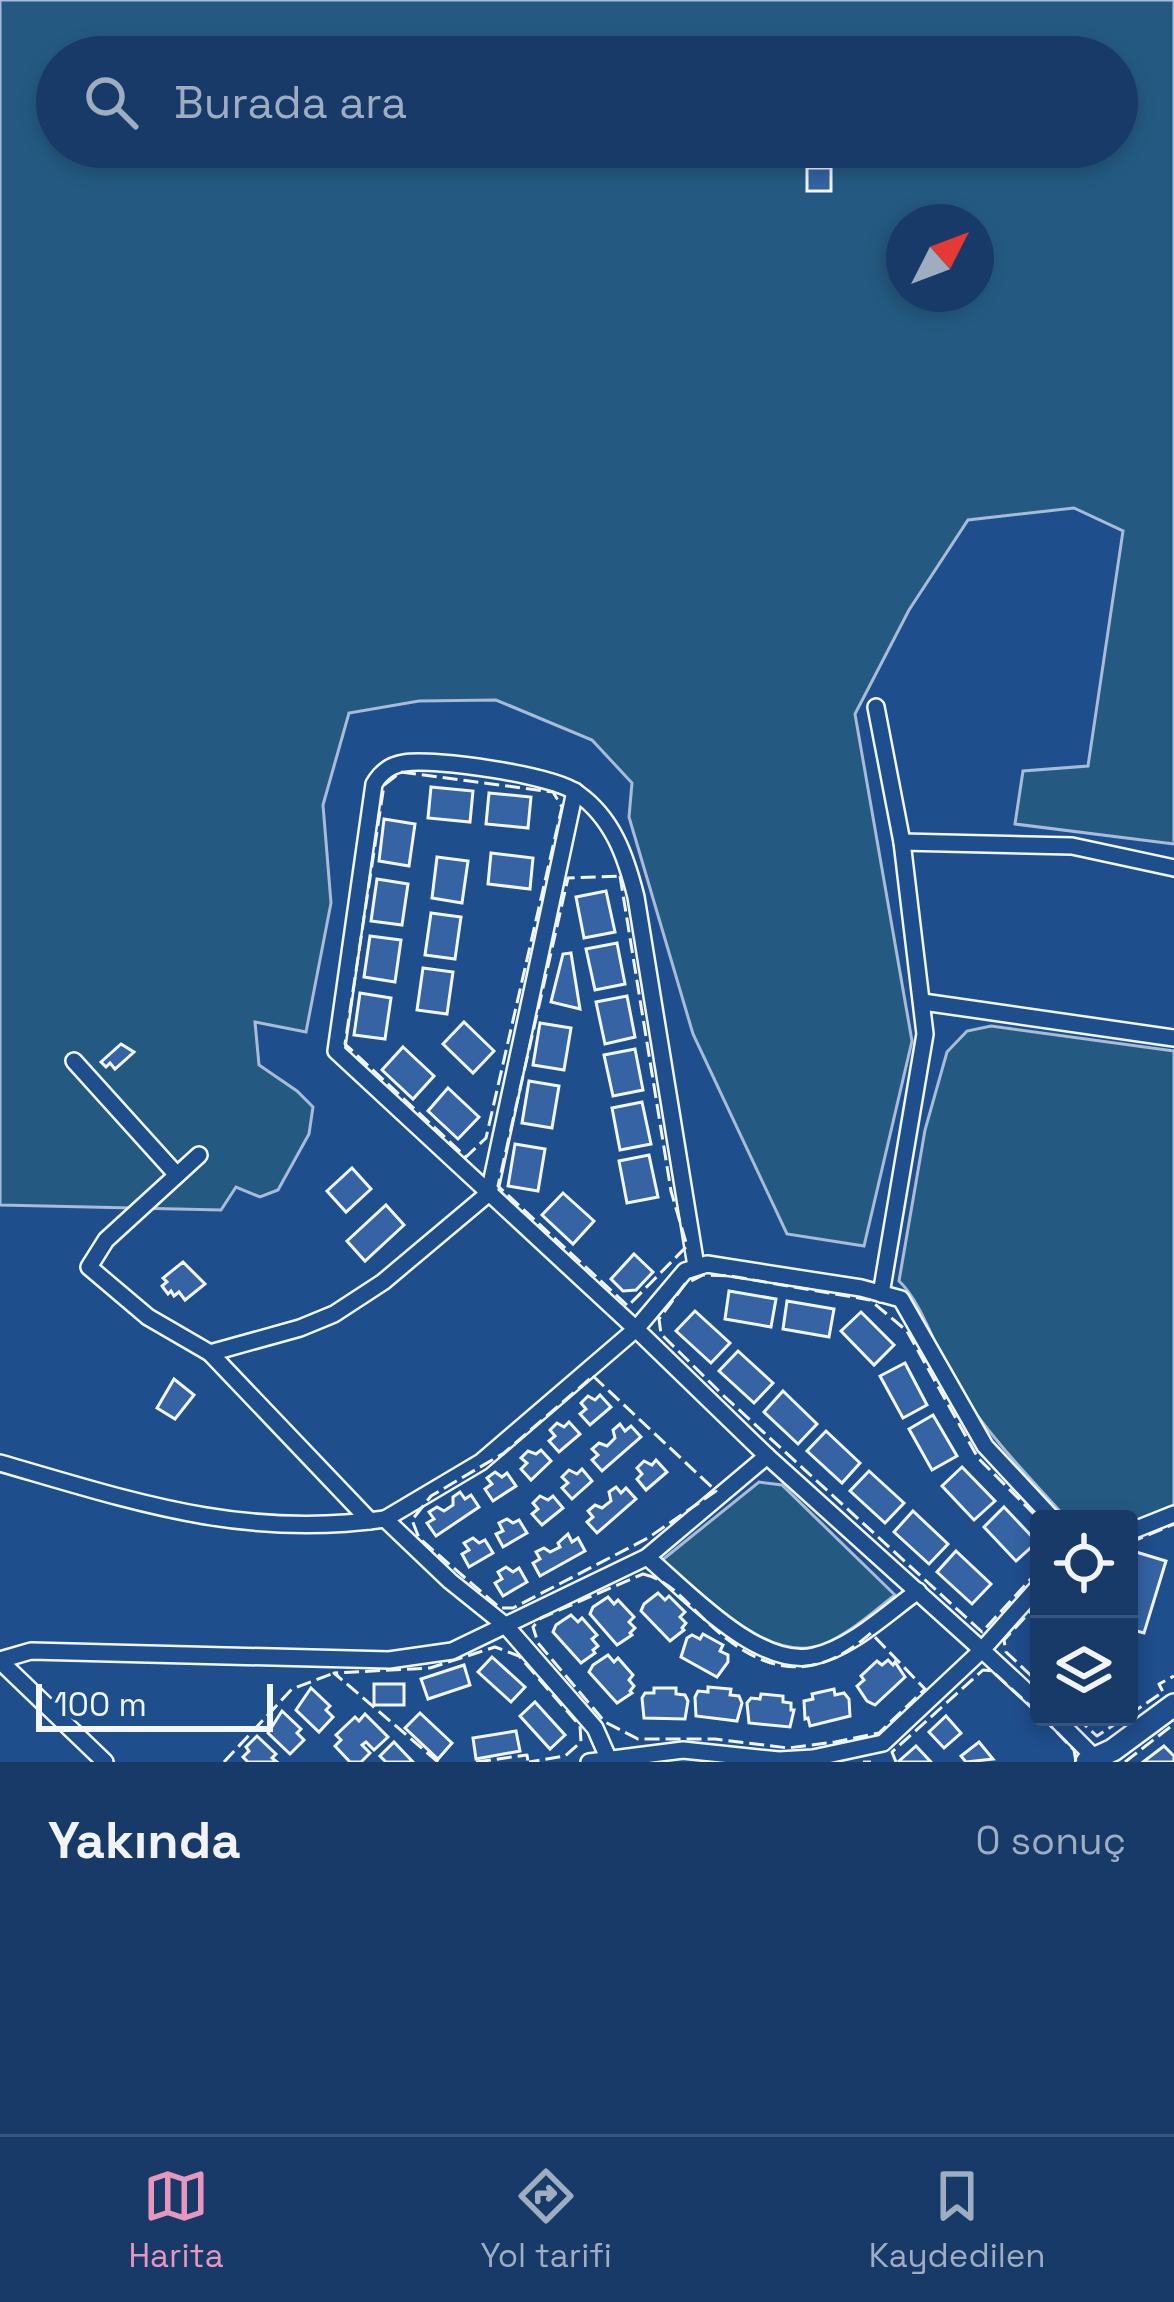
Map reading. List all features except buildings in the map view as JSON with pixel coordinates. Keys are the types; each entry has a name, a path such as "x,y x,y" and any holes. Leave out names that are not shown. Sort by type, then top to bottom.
{"street":[{"path":"876,707 902,842 925,1034 881,1294"},
{"path":"696,1266 636,896 627,860 612,830 575,791 551,779 421,763 390,767 374,784 336,1051 767,1456 1030,1695"},
{"path":"210,1353 334,1314 383,1282 489,1192 575,791"},
{"path":"902,842 1072,846 1174,868"},
{"path":"923,1002 1174,1038"},
{"path":"74,1060 177,1175"},
{"path":"199,1156 106,1240 89,1267 148,1317 210,1353 378,1520 506,1625 595,1728 610,1760"},
{"path":"0,1463 142,1504 221,1521 290,1525 378,1520 481,1462 636,1329 686,1271 696,1266 728,1267 901,1299 985,1446 1045,1510"},
{"path":"105,1762 0,1660 31,1651 407,1660 452,1651 647,1557 767,1456"},
{"path":"1138,1528 1174,1514"},
{"path":"647,1557 752,1643 797,1658 840,1645 918,1591"},
{"path":"589,1762 682,1750 796,1759 883,1743 982,1650 1030,1596"},
{"path":"1062,1726 1091,1759 1113,1750 1174,1705"}],"shaded area":[{"path":"0,0 1174,0 1174,844 1015,824 1023,771 1088,766 1123,531 1074,508 968,520 909,610 855,714 912,1041 864,1246 787,1234 693,1034 629,817 632,783 592,740 496,700 419,701 349,713 323,805 331,903 306,1032 255,1022 259,1065 313,1107 309,1134 278,1190 260,1197 236,1187 221,1210 0,1205"},
{"path":"991,1026 1174,1051 1174,1509 1138,1523 1138,1510 1059,1510 970,1406 916,1303 899,1281 925,1130 947,1052 967,1031"},
{"path":"759,1482 782,1485 895,1595 824,1644 781,1645 738,1623 661,1561"}],"fence":[{"path":"401,772 553,792 562,807 486,1138 466,1157 345,1044 384,785 401,772"},
{"path":"620,876 671,1191 687,1246 628,1306 498,1186 568,878 620,876"},
{"path":"1030,1510 978,1458 907,1331 870,1300 703,1275 685,1284 659,1319 661,1334 725,1397 982,1632 1030,1580"},
{"path":"593,1376 716,1491 648,1538 513,1608 500,1608 419,1538 412,1520 431,1496 504,1453 593,1376"},
{"path":"1138,1539 1174,1524"},
{"path":"643,1574 669,1586 724,1637 765,1661 785,1666 827,1661 871,1633 925,1689 879,1733 835,1742 788,1748 715,1739 638,1739 605,1722 538,1643 533,1627 541,1618 643,1574"},
{"path":"1030,1612 1004,1640 1006,1652 1030,1675"},
{"path":"438,1762 334,1673 430,1668 495,1647 519,1656 580,1726 581,1742 565,1756 529,1762"},
{"path":"896,1762 892,1752 983,1670 992,1671 1030,1706"},
{"path":"224,1762 292,1689 334,1673 338,1676"},
{"path":"1138,1709 1163,1692 1159,1684 1174,1676"},
{"path":"1125,1762 1174,1724"},
{"path":"1051,1726 1074,1750 1076,1762"},
{"path":"1086,1726 1097,1736 1112,1726"},
{"path":"476,1762 527,1755 528,1762"},
{"path":"863,1762 871,1762"}]}
